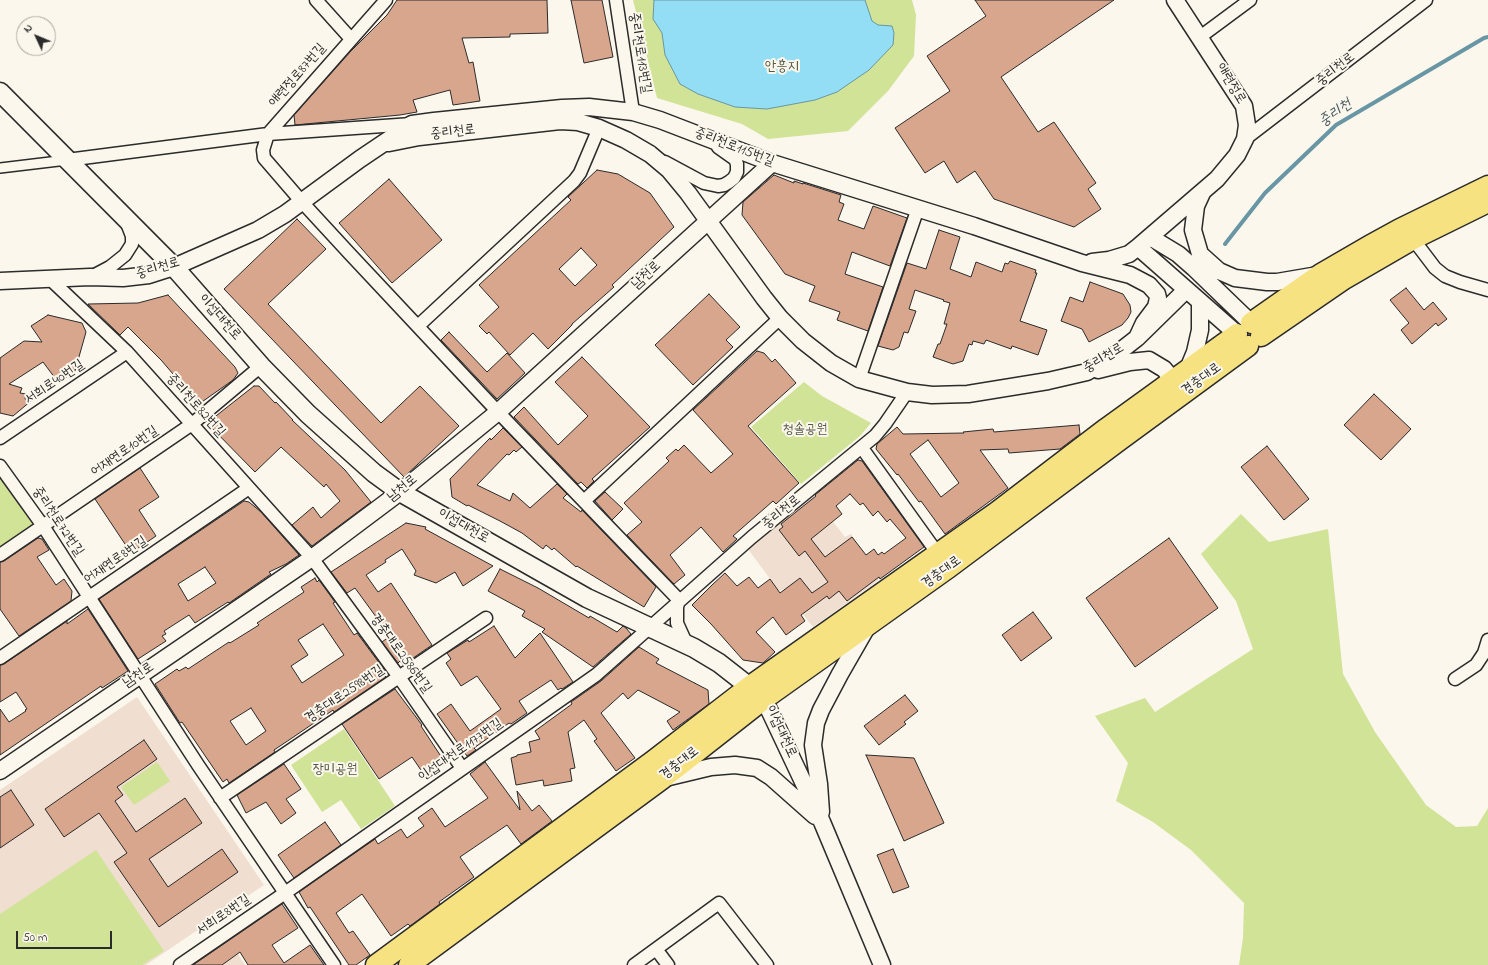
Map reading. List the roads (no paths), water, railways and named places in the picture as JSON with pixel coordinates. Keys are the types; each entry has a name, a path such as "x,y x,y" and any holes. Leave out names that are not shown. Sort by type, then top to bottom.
{"main road":[{"name":"이섭대천로","path":"0,92 174,267 261,366 308,414 374,473 400,492 587,598 687,644 719,663 757,693"},
{"name":"경충대로","path":"376,965 653,761 757,693 869,624 1011,522 1121,439 1249,335 1321,274 1400,229 1488,186"},
{"name":"경충대로","path":"409,965 662,779 757,693 938,554 997,512 1107,428 1188,369 1414,239 1488,202"}],"street":[{"path":"316,0 351,39"},
{"name":"애련정로87번길","path":"268,134 386,0"},
{"name":"중리천로113번길","path":"616,0 633,112"},
{"name":"애련정로","path":"1139,246 1217,179 1237,155 1245,139 1247,125 1244,106 1175,0"},
{"path":"1200,37 1250,0"},
{"name":"중리천로","path":"1245,139 1426,0"},
{"name":"중리천로115번길","path":"381,144 412,124 434,120 589,107 633,112 668,122 772,163 974,226 1082,263 1134,277 1149,285 1157,294 1158,298 1156,307 1144,323 1137,338"},
{"name":"중리천로","path":"0,281 90,277 123,278 149,275 174,267 258,230 302,202 381,144 419,137 560,121 578,122 599,128 626,140 650,154 669,170 688,193 780,318 803,341 825,358 859,379 907,392 932,395 968,394 1048,381 1087,372 1119,352 1137,338 1186,290"},
{"path":"0,168 268,134 412,124"},
{"path":"418,326 574,181 580,173 599,128"},
{"path":"268,134 263,150 264,158 302,202 498,412 680,600 676,614 677,623 687,644"},
{"path":"650,154 697,180 711,185 724,185 729,182 737,172 738,167 736,161 732,156 706,138"},
{"name":"남천로","path":"0,771 312,558 400,492 498,412 772,163"},
{"path":"1203,192 1196,206 1193,230 1200,254 1219,271 1235,278 1267,282 1277,282 1321,274"},
{"path":"859,379 918,208"},
{"path":"90,277 110,267 125,255 132,244 132,236 124,217"},
{"path":"1414,239 1434,268 1445,276 1488,290"},
{"path":"1134,277 1126,266 1125,262 1139,246"},
{"path":"1139,246 1200,303 1249,335"},
{"path":"1082,263 1109,260 1139,246 1178,254 1197,270 1249,335"},
{"path":"1197,270 1219,271"},
{"name":"중리천로82번길","path":"50,279 127,352 312,558"},
{"path":"1188,369 1195,352 1200,330 1200,303"},
{"path":"584,501 780,318"},
{"name":"서희로40번길","path":"0,438 127,352"},
{"path":"1087,372 1130,362 1149,360 1164,368 1169,375 1167,385"},
{"name":"어재연로10번길","path":"0,555 192,424 261,366"},
{"name":"중리천로","path":"650,627 752,537 862,448 885,424 907,392"},
{"name":"경충대로","path":"862,448 938,554"},
{"name":"중리천로72번길","path":"0,466 43,526 141,676"},
{"name":"어재연로8번길","path":"0,658 249,488"},
{"name":"경충대로2586번길","path":"312,558 399,677 462,768"},
{"name":"경충대로2598번길","path":"220,798 486,618"},
{"path":"822,822 819,784 813,745 816,724 821,710 840,674 869,624"},
{"name":"이섭대천로1177번길","path":"286,893 587,681 650,627"},
{"path":"1455,680 1476,665 1484,653 1488,640"},
{"path":"141,676 220,798 334,965"},
{"name":"이섭대천로","path":"757,693 822,822 882,965"},
{"path":"662,779 711,767 735,765 757,768 771,777 822,822"},
{"name":"서희로8번길","path":"180,965 286,893"},
{"path":"634,965 719,903 767,965"},
{"path":"656,949 668,965"}],"water":[{"name":"안흥지","path":"654,0 865,0 872,21 878,25 892,26 894,33 893,45 869,70 837,92 815,100 767,109 735,107 698,94 680,84 665,55 662,33 653,19"}],"waterway":[{"name":"중리천","path":"1225,244 1265,193 1336,125 1488,37"}],"park label":[{"name":"청솔공원","path":"805,431"},
{"name":"장미공원","path":"335,771"}]}
